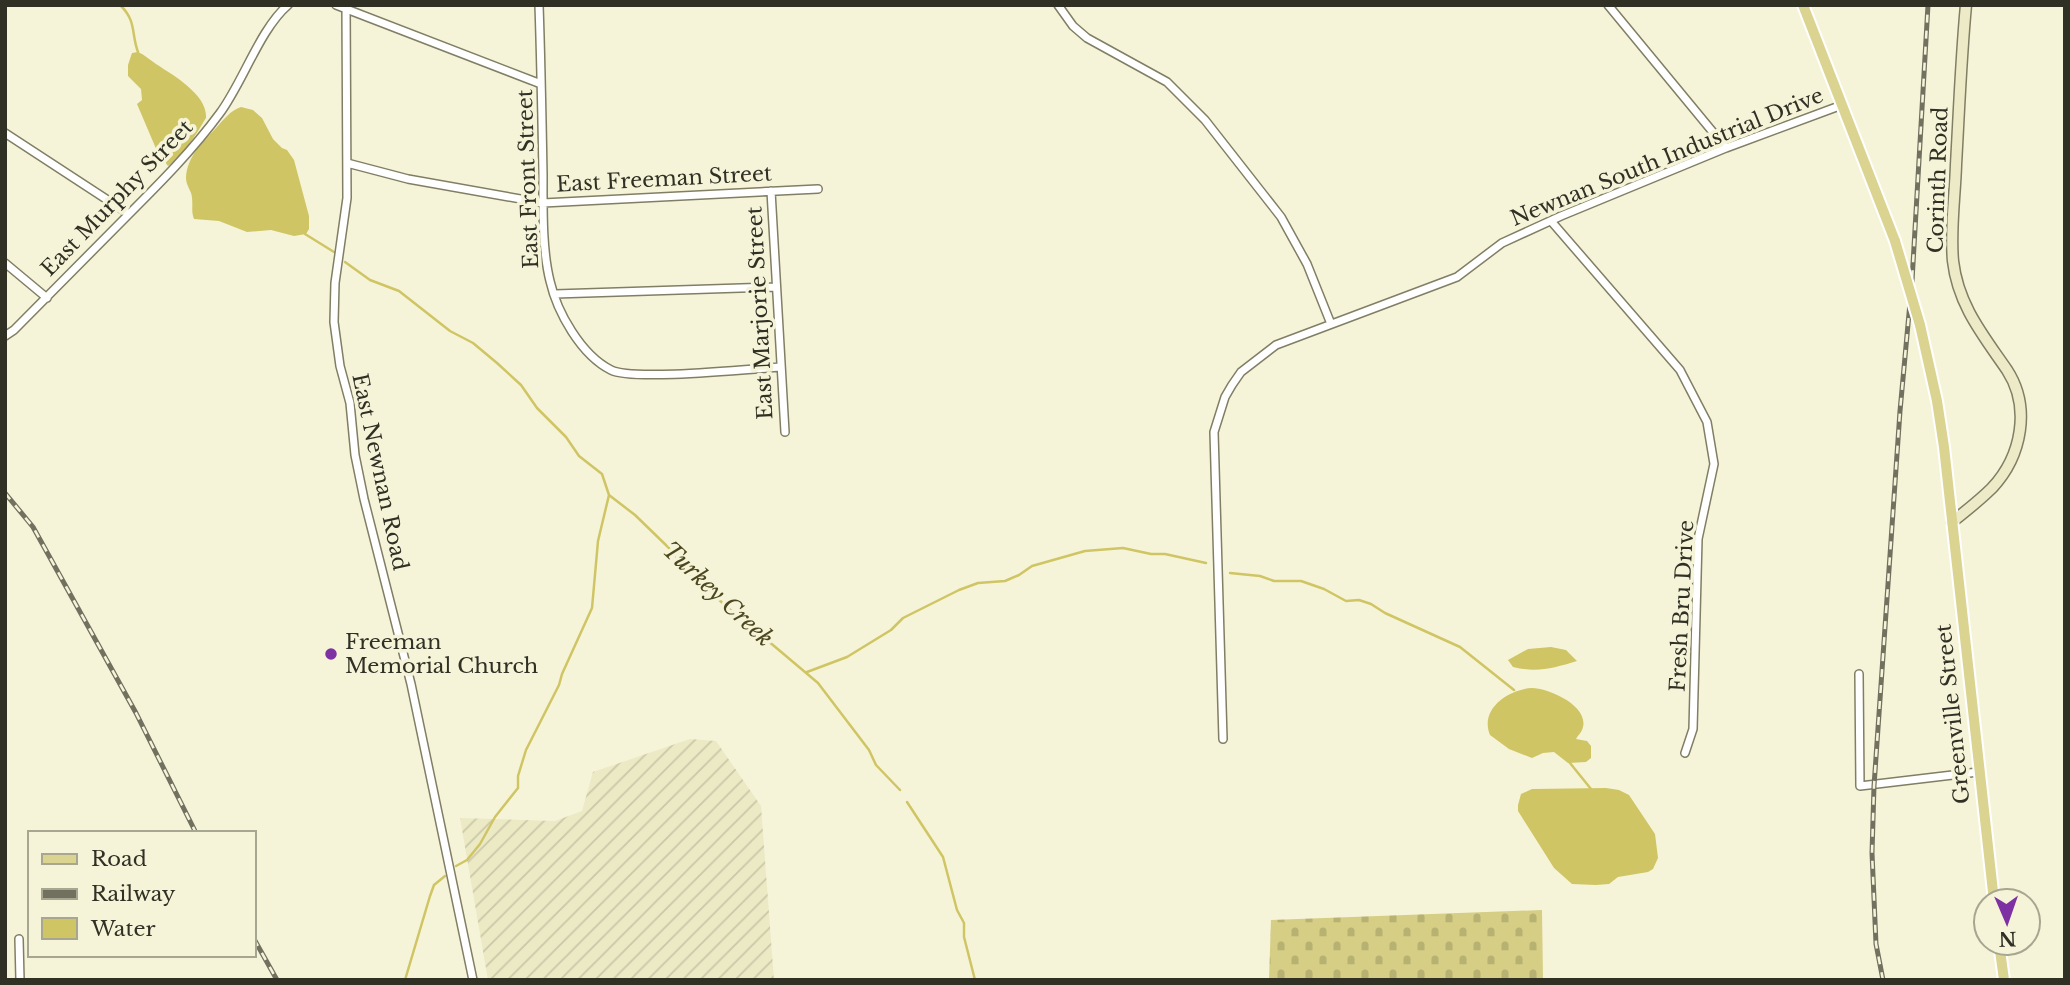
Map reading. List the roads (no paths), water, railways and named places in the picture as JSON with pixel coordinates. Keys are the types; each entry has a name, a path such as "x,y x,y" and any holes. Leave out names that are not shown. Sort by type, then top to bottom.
{"main road":[{"name":"Greenville Street","path":"1803,5 1876,187 1895,242 1920,325 1937,401 1992,887"},
{"path":"2001,957 2004,980"}],"street":[{"name":"East Murphy Street","path":"5,336 47,298 177,167 221,112 243,78 268,29 288,5"},
{"path":"336,5 541,84"},
{"name":"East Front Street","path":"538,5 543,203 548,270 573,336 593,359 613,372 643,374 780,367"},
{"path":"1058,5 1073,26 1087,38 1167,82 1205,120 1281,217 1307,264 1331,324"},
{"path":"1608,5 1726,148"},
{"name":"Corinth Road","path":"1952,523 1985,495 2001,477 2017,447 2021,417 2013,381 1972,319 1961,296 1954,270 1952,228 1966,5"},
{"name":"East Newnan Road","path":"346,8 347,198 335,282 334,322 338,355 350,403 361,487 411,684 473,980"},
{"name":"Newnan South Industrial Drive","path":"1223,739 1214,432 1225,397 1241,372 1276,345 1457,277 1502,243 1551,221 1726,148 1842,105"},
{"path":"5,133 129,214"},
{"name":"East Freeman Street","path":"347,163 408,179 543,203 818,189"},
{"name":"East Marjorie Street","path":"771,191 785,432"},
{"name":"Fresh Bru Drive","path":"1551,221 1679,370 1707,422 1714,464 1698,539 1693,729 1685,753"},
{"path":"5,263 47,298"},
{"path":"555,294 775,286"},
{"path":"1859,674 1860,786 1978,772"},
{"path":"19,939 20,980"}],"water":[{"path":"138,52 188,86 205,110 206,118 194,137 178,158 168,166 157,151 137,104 142,100 141,89 128,76 132,53"},
{"path":"241,107 253,110 262,118 273,139 287,150 294,160 309,216 309,229 306,234 294,236 271,230 247,232 219,221 194,219 192,195 186,178 189,163 201,144 224,119"},
{"path":"1551,647 1566,650 1577,661 1553,668 1530,670 1513,667 1508,660 1528,649"},
{"path":"1532,688 1558,695 1581,714 1582,730 1576,739 1587,741 1591,746 1591,758 1586,762 1568,763 1554,752 1532,758 1509,749 1490,735 1489,716 1499,702 1515,692"},
{"path":"1606,788 1629,795 1655,834 1658,858 1653,869 1648,872 1618,877 1609,884 1572,884 1554,868 1518,811 1521,794 1532,789"}],"waterway":[{"name":"Turkey Creek","path":"120,5 131,22 138,52"},
{"name":"Turkey Creek","path":"305,234 334,252"},
{"name":"Turkey Creek","path":"345,262 370,280 399,291 450,331 473,343 521,385 537,408 566,437 579,456 602,474 609,495 635,515 669,548 690,574 752,632 767,640 818,683 869,750 876,765 900,790"},
{"path":"456,866 467,860 480,844 495,817 518,788 518,776 526,750 559,685 592,608 598,541 609,495"},
{"name":"Turkey Creek","path":"807,672 847,657 891,630 903,618 959,590 978,583 1005,581 1032,566 1085,551 1123,548 1206,563"},
{"name":"Turkey Creek","path":"1230,573 1260,576 1274,581 1301,581 1346,601 1359,600 1371,604 1460,647 1514,690"},
{"name":"Turkey Creek","path":"1570,763 1591,789"},
{"path":"907,802 943,857 957,910 964,923 964,937 975,980"},
{"path":"405,980 434,885 445,876"}],"railway":[{"path":"1883,980 1876,944 1872,853 1874,786 1900,411 1912,281 1928,5"},
{"path":"5,493 33,527 136,713 195,831"},
{"path":"256,943 277,980"}],"place":[{"name":"Freeman Memorial Church","path":"331,654"}]}
